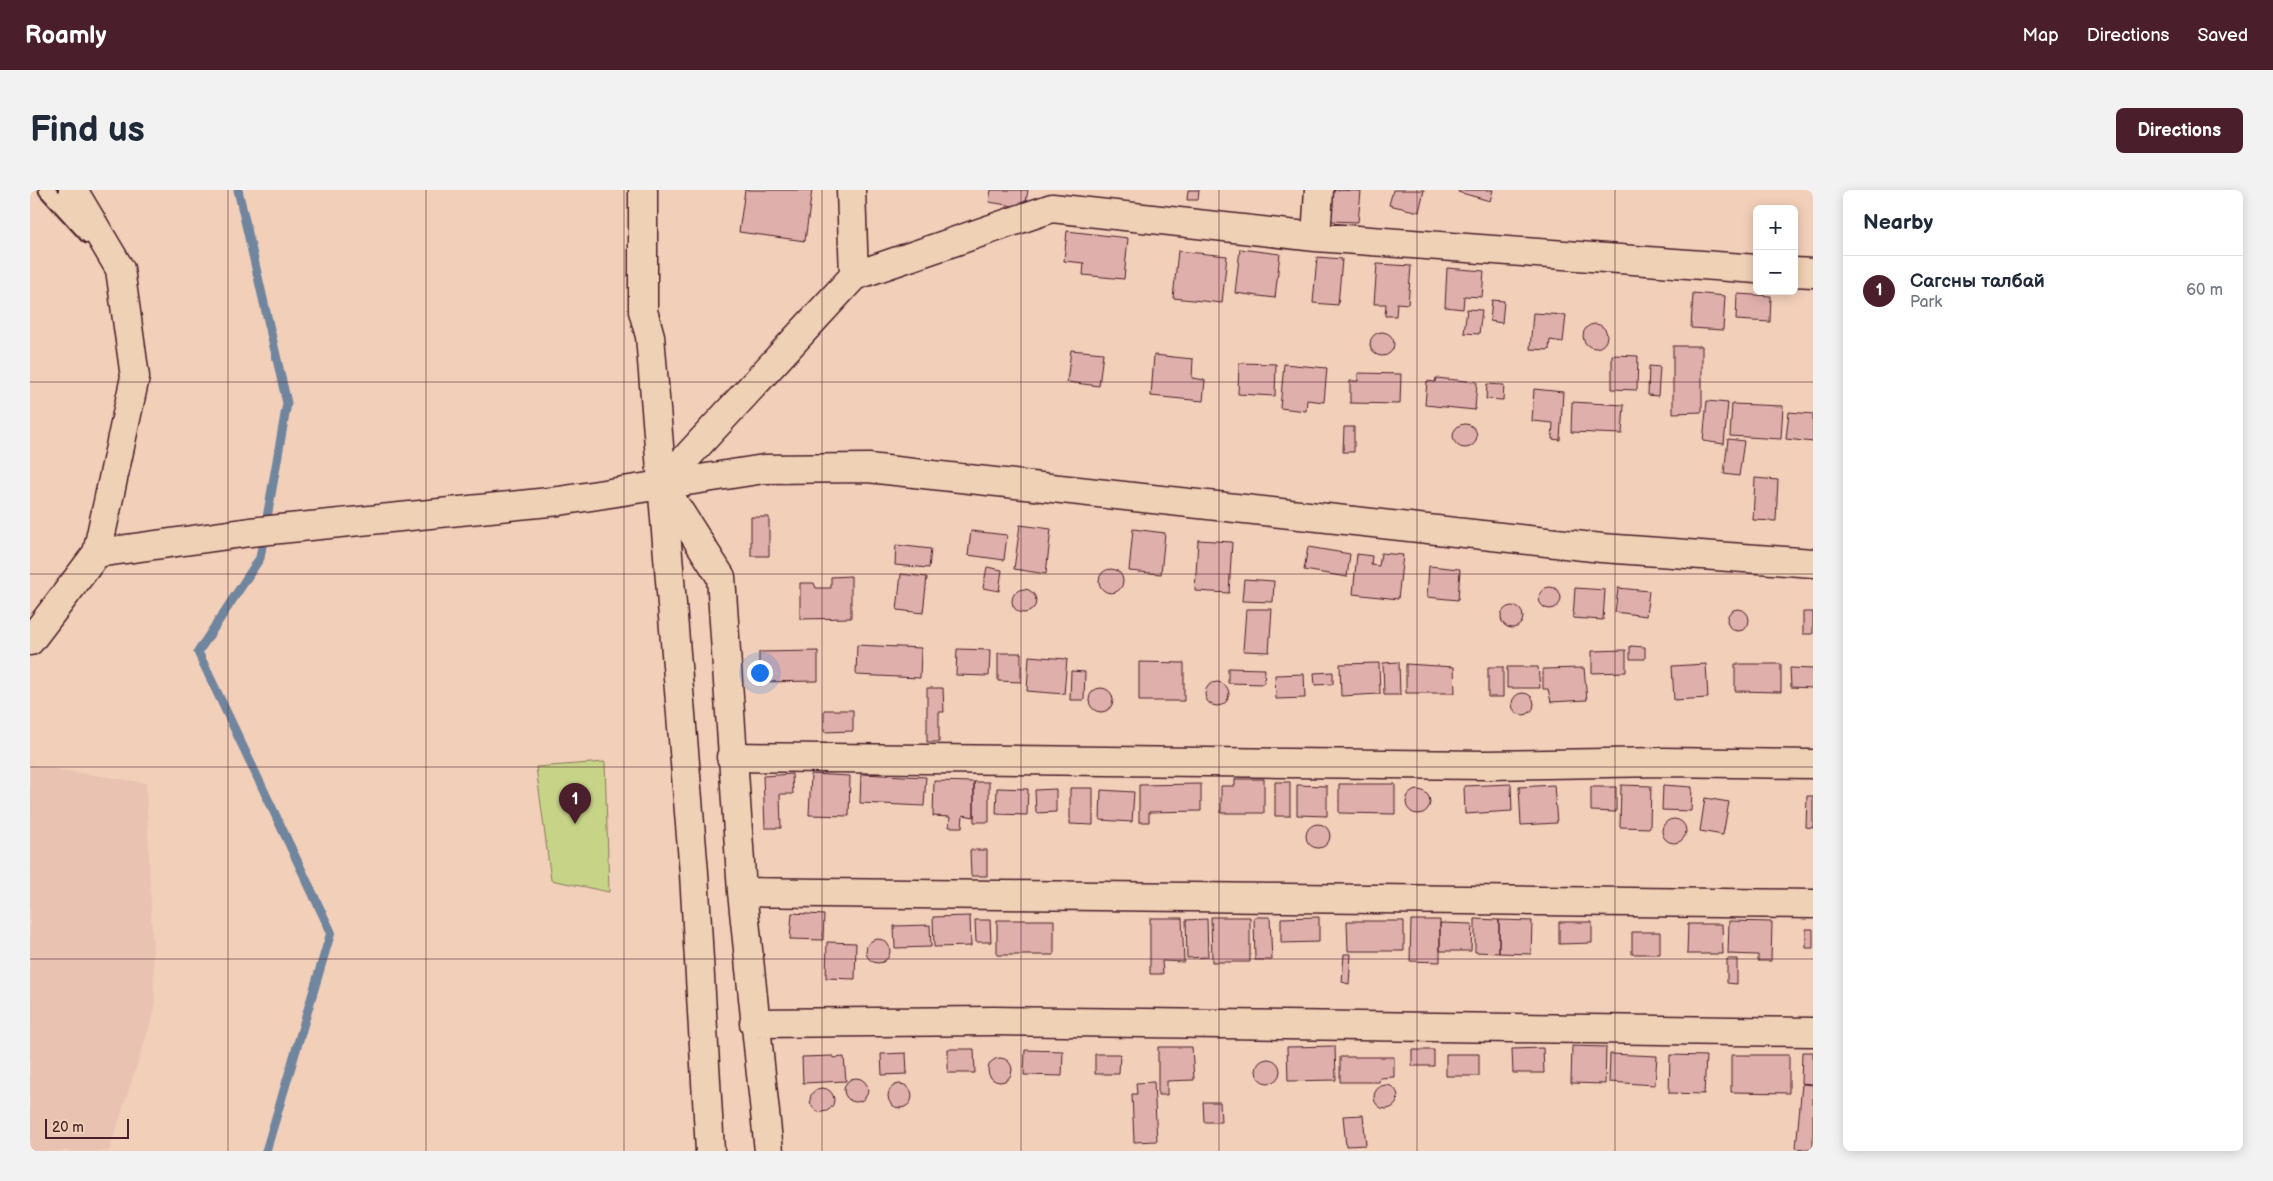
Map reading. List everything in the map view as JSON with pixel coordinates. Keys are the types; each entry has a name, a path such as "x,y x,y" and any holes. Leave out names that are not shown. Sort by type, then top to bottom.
{"street":[{"path":"30,641 98,553 135,377 120,270 73,190"},
{"path":"643,190 643,311 650,336 694,873 710,1151"},
{"path":"851,190 854,276"},
{"path":"1316,237 1319,190"},
{"path":"662,484 854,276 1054,199 1316,237 1753,269"},
{"path":"1798,272 1813,273"},
{"path":"98,553 284,528 559,501 764,470 868,468 1602,548 1813,562"},
{"path":"662,484 721,578 731,757 742,892 754,1023 769,1151"},
{"path":"731,757 1487,765 1663,762 1813,764"},
{"path":"742,892 1813,904"},
{"path":"754,1023 994,1021 1813,1032"}],"lane":[{"path":"47,190 120,270"}],"shaded area":[{"path":"30,765 146,783 155,1009 109,1151 30,1151"}],"green space":[{"path":"605,762 609,892 551,880 536,767"}],"building":[{"path":"745,190 812,190 805,241 739,232"},
{"path":"991,190 1028,190 1025,208 989,202"},
{"path":"1188,190 1199,190 1198,200 1187,200"},
{"path":"1334,190 1361,191 1358,222 1330,221"},
{"path":"1393,190 1424,190 1419,212 1389,205"},
{"path":"1459,190 1493,190 1490,201 1458,192"},
{"path":"1067,231 1128,238 1124,279 1083,275 1084,263 1064,261"},
{"path":"1240,249 1280,254 1275,298 1235,293"},
{"path":"1178,251 1227,256 1222,303 1173,298"},
{"path":"1317,257 1342,259 1338,305 1313,303"},
{"path":"1377,264 1411,266 1408,304 1397,303 1396,316 1385,316 1386,304 1374,304"},
{"path":"1447,268 1484,271 1482,297 1464,296 1463,309 1445,307"},
{"path":"1693,293 1725,296 1723,330 1691,328"},
{"path":"1737,294 1771,296 1770,322 1736,320"},
{"path":"1492,300 1504,301 1502,323 1490,321"},
{"path":"1467,309 1482,310 1479,334 1464,333"},
{"path":"1533,313 1566,315 1563,342 1550,340 1549,350 1530,349"},
{"path":"1595,324 1604,327 1607,336 1604,345 1595,348 1586,345 1583,336 1586,327"},
{"path":"1382,332 1391,335 1394,344 1391,353 1382,356 1373,353 1370,344 1373,335"},
{"path":"1673,346 1702,346 1702,412 1673,413"},
{"path":"1071,350 1103,353 1099,386 1067,382"},
{"path":"1154,355 1193,359 1192,378 1205,380 1203,401 1151,396"},
{"path":"1612,355 1638,356 1637,390 1612,389"},
{"path":"1239,363 1276,364 1275,396 1238,394"},
{"path":"1284,364 1327,368 1324,402 1307,400 1306,411 1280,408"},
{"path":"1649,366 1660,367 1658,396 1648,395"},
{"path":"1358,373 1401,374 1400,404 1350,403 1350,381 1358,381"},
{"path":"1436,378 1477,382 1475,410 1425,405 1427,381 1435,382"},
{"path":"1487,384 1504,385 1503,400 1486,399"},
{"path":"1534,389 1563,392 1560,440 1552,439 1553,423 1532,421"},
{"path":"1707,401 1728,403 1724,444 1703,441"},
{"path":"1572,402 1624,405 1622,434 1571,432"},
{"path":"1732,404 1783,406 1781,439 1730,436"},
{"path":"1789,412 1813,414 1813,442 1786,439"},
{"path":"1460,424 1470,424 1477,431 1477,441 1470,448 1460,448 1453,441 1453,431"},
{"path":"1344,427 1354,427 1354,452 1343,452"},
{"path":"1728,439 1744,441 1739,476 1724,474"},
{"path":"1755,478 1778,480 1776,521 1753,520"},
{"path":"751,517 769,517 769,556 751,556"},
{"path":"1020,525 1051,529 1046,574 1014,569"},
{"path":"1133,529 1165,533 1161,574 1129,571"},
{"path":"971,531 1007,535 1004,560 968,555"},
{"path":"1198,540 1232,542 1229,593 1195,591"},
{"path":"896,545 931,549 929,568 895,565"},
{"path":"1308,547 1350,554 1347,577 1304,570"},
{"path":"1381,553 1403,555 1398,599 1353,594 1357,554 1372,556 1371,565 1379,566"},
{"path":"1429,566 1460,569 1458,600 1427,597"},
{"path":"987,567 1002,570 999,591 983,588"},
{"path":"1111,569 1120,572 1123,581 1120,590 1111,593 1102,590 1099,581 1102,572"},
{"path":"901,574 927,577 923,613 897,610"},
{"path":"851,576 851,618 800,619 800,583 814,583 816,588 831,588 831,577"},
{"path":"1244,579 1274,581 1273,602 1242,601"},
{"path":"1550,587 1558,590 1561,598 1558,606 1550,609 1542,606 1539,598 1542,590"},
{"path":"1575,588 1605,590 1603,620 1573,618"},
{"path":"1618,588 1649,591 1646,616 1615,612"},
{"path":"1024,589 1033,592 1036,601 1033,610 1024,613 1015,610 1012,601 1015,592"},
{"path":"1512,606 1520,609 1523,617 1520,625 1512,628 1504,625 1501,617 1504,609"},
{"path":"1246,609 1272,609 1269,652 1243,651"},
{"path":"1738,609 1746,612 1749,620 1746,628 1738,631 1730,628 1727,620 1730,612"},
{"path":"1803,612 1813,612 1813,634 1803,634"},
{"path":"857,645 921,648 920,678 856,675"},
{"path":"1630,646 1645,647 1645,659 1630,659"},
{"path":"957,649 990,650 989,676 956,675"},
{"path":"1626,650 1626,672 1592,673 1592,651"},
{"path":"818,651 818,681 759,682 759,652"},
{"path":"998,653 1021,653 1021,682 998,681"},
{"path":"1029,656 1067,659 1064,694 1027,691"},
{"path":"1139,662 1184,663 1184,701 1139,701"},
{"path":"1399,662 1400,695 1384,695 1383,663"},
{"path":"1379,663 1380,694 1341,696 1340,664"},
{"path":"1406,664 1454,667 1455,693 1406,693"},
{"path":"1706,664 1708,698 1674,700 1672,666"},
{"path":"1735,664 1781,664 1781,692 1735,691"},
{"path":"1488,667 1503,667 1503,697 1488,697"},
{"path":"1507,667 1538,667 1540,688 1507,688"},
{"path":"1228,668 1265,669 1264,684 1228,683"},
{"path":"1584,668 1587,700 1551,702 1548,689 1543,689 1543,669"},
{"path":"1790,668 1813,669 1813,688 1791,687"},
{"path":"1071,671 1085,672 1084,700 1070,700"},
{"path":"1333,672 1333,684 1315,685 1314,673"},
{"path":"1304,674 1305,698 1276,699 1275,675"},
{"path":"1212,682 1222,682 1229,689 1229,699 1222,706 1212,706 1205,699 1205,689"},
{"path":"927,688 943,688 944,712 939,712 939,742 927,742"},
{"path":"1101,688 1110,691 1113,700 1110,709 1101,712 1092,709 1089,700 1092,691"},
{"path":"1523,693 1531,696 1534,704 1531,712 1523,715 1515,712 1512,704 1515,696"},
{"path":"824,710 853,710 853,731 824,732"},
{"path":"792,774 793,794 780,794 781,828 765,828 763,776"},
{"path":"811,774 850,776 849,816 809,815"},
{"path":"861,774 926,777 924,806 860,803"},
{"path":"1235,779 1264,779 1264,813 1221,813 1221,786 1235,786"},
{"path":"934,781 974,782 974,817 963,815 962,827 949,827 950,817 933,816"},
{"path":"974,782 989,782 989,822 974,822"},
{"path":"1275,782 1290,782 1290,816 1275,816"},
{"path":"1201,784 1201,811 1149,812 1149,822 1139,822 1139,785"},
{"path":"1339,784 1395,784 1395,814 1339,813"},
{"path":"1511,784 1512,811 1465,814 1464,786"},
{"path":"1297,785 1327,786 1327,816 1297,815"},
{"path":"1554,785 1557,823 1521,825 1519,787"},
{"path":"1621,785 1651,786 1650,828 1620,827"},
{"path":"1663,785 1692,787 1691,811 1662,810"},
{"path":"1591,787 1616,787 1616,812 1591,811"},
{"path":"997,788 1028,789 1027,815 996,814"},
{"path":"1070,788 1093,788 1093,825 1070,824"},
{"path":"1056,789 1056,812 1036,813 1035,790"},
{"path":"1101,790 1134,792 1132,822 1100,820"},
{"path":"1418,790 1427,793 1430,802 1427,811 1418,814 1409,811 1406,802 1409,793"},
{"path":"1807,796 1813,796 1813,828 1806,827"},
{"path":"1705,798 1729,802 1723,835 1700,831"},
{"path":"1674,819 1683,822 1686,831 1683,840 1674,843 1665,840 1662,831 1665,822"},
{"path":"1318,824 1327,827 1330,836 1327,845 1318,848 1309,845 1306,836 1309,827"},
{"path":"970,850 987,850 987,876 971,876"},
{"path":"792,913 824,915 823,940 790,939"},
{"path":"970,916 971,946 934,947 933,917"},
{"path":"1211,917 1250,917 1250,962 1212,962"},
{"path":"1254,917 1270,917 1272,960 1255,960"},
{"path":"1319,917 1319,942 1281,943 1281,918"},
{"path":"1150,918 1182,918 1184,962 1162,961 1163,974 1150,974"},
{"path":"1207,919 1208,957 1187,958 1186,920"},
{"path":"1475,919 1499,920 1499,953 1475,952"},
{"path":"975,920 990,920 991,942 976,942"},
{"path":"997,920 1054,920 1054,955 997,955"},
{"path":"1411,920 1440,920 1440,962 1410,961"},
{"path":"1499,920 1532,921 1531,954 1499,953"},
{"path":"1347,921 1404,921 1404,951 1348,951"},
{"path":"1729,921 1772,922 1771,961 1758,961 1758,955 1728,954"},
{"path":"1559,922 1592,922 1592,943 1559,944"},
{"path":"1440,923 1472,924 1471,951 1440,951"},
{"path":"1688,924 1722,924 1723,954 1687,954"},
{"path":"930,925 931,947 895,948 894,926"},
{"path":"1806,929 1813,929 1813,948 1806,948"},
{"path":"1632,932 1660,932 1660,954 1632,954"},
{"path":"873,939 883,939 890,946 890,956 883,963 873,963 866,956 866,946"},
{"path":"827,942 856,943 855,979 826,978"},
{"path":"1344,954 1351,954 1349,984 1342,982"},
{"path":"1727,959 1737,959 1737,984 1727,983"},
{"path":"1335,1046 1336,1080 1288,1081 1287,1047"},
{"path":"1572,1046 1606,1047 1605,1084 1571,1083"},
{"path":"1158,1047 1192,1047 1194,1080 1167,1081 1167,1095 1158,1095"},
{"path":"1543,1048 1544,1073 1513,1073 1512,1049"},
{"path":"948,1049 974,1049 975,1073 948,1073"},
{"path":"1025,1050 1063,1051 1062,1076 1024,1075"},
{"path":"1412,1050 1434,1050 1434,1066 1412,1066"},
{"path":"1802,1052 1813,1052 1813,1084 1801,1083"},
{"path":"906,1053 907,1074 882,1075 881,1054"},
{"path":"1095,1054 1120,1054 1119,1074 1095,1074"},
{"path":"1446,1054 1479,1054 1479,1076 1446,1076"},
{"path":"1610,1054 1657,1056 1655,1085 1609,1082"},
{"path":"1670,1055 1706,1056 1704,1094 1669,1093"},
{"path":"1731,1055 1789,1055 1789,1093 1731,1092"},
{"path":"833,1056 833,1058 844,1057 846,1081 803,1083 802,1057"},
{"path":"1340,1057 1394,1057 1394,1077 1380,1078 1379,1082 1340,1082"},
{"path":"1000,1058 1009,1061 1012,1070 1009,1079 1000,1082 991,1079 988,1070 991,1061"},
{"path":"1268,1059 1277,1062 1280,1071 1277,1080 1268,1083 1259,1080 1256,1071 1259,1062"},
{"path":"856,1078 865,1081 868,1090 865,1099 856,1102 847,1099 844,1090 847,1081"},
{"path":"1154,1082 1157,1141 1134,1142 1132,1094 1137,1094 1136,1083"},
{"path":"895,1084 905,1084 912,1091 912,1101 905,1108 895,1108 888,1101 888,1091"},
{"path":"1802,1084 1813,1085 1813,1150 1796,1148"},
{"path":"1386,1085 1395,1088 1398,1097 1395,1106 1386,1109 1377,1106 1374,1097 1377,1088"},
{"path":"817,1088 827,1088 834,1095 834,1105 827,1112 817,1112 810,1105 810,1095"},
{"path":"1203,1102 1220,1102 1221,1122 1204,1122"},
{"path":"1363,1115 1366,1145 1346,1146 1343,1116"}],"waterway":[{"path":"238,190 287,403 260,558 198,652 331,932 266,1151"}],"place":[{"name":"Сагсны талбай","path":"575,824"}]}
